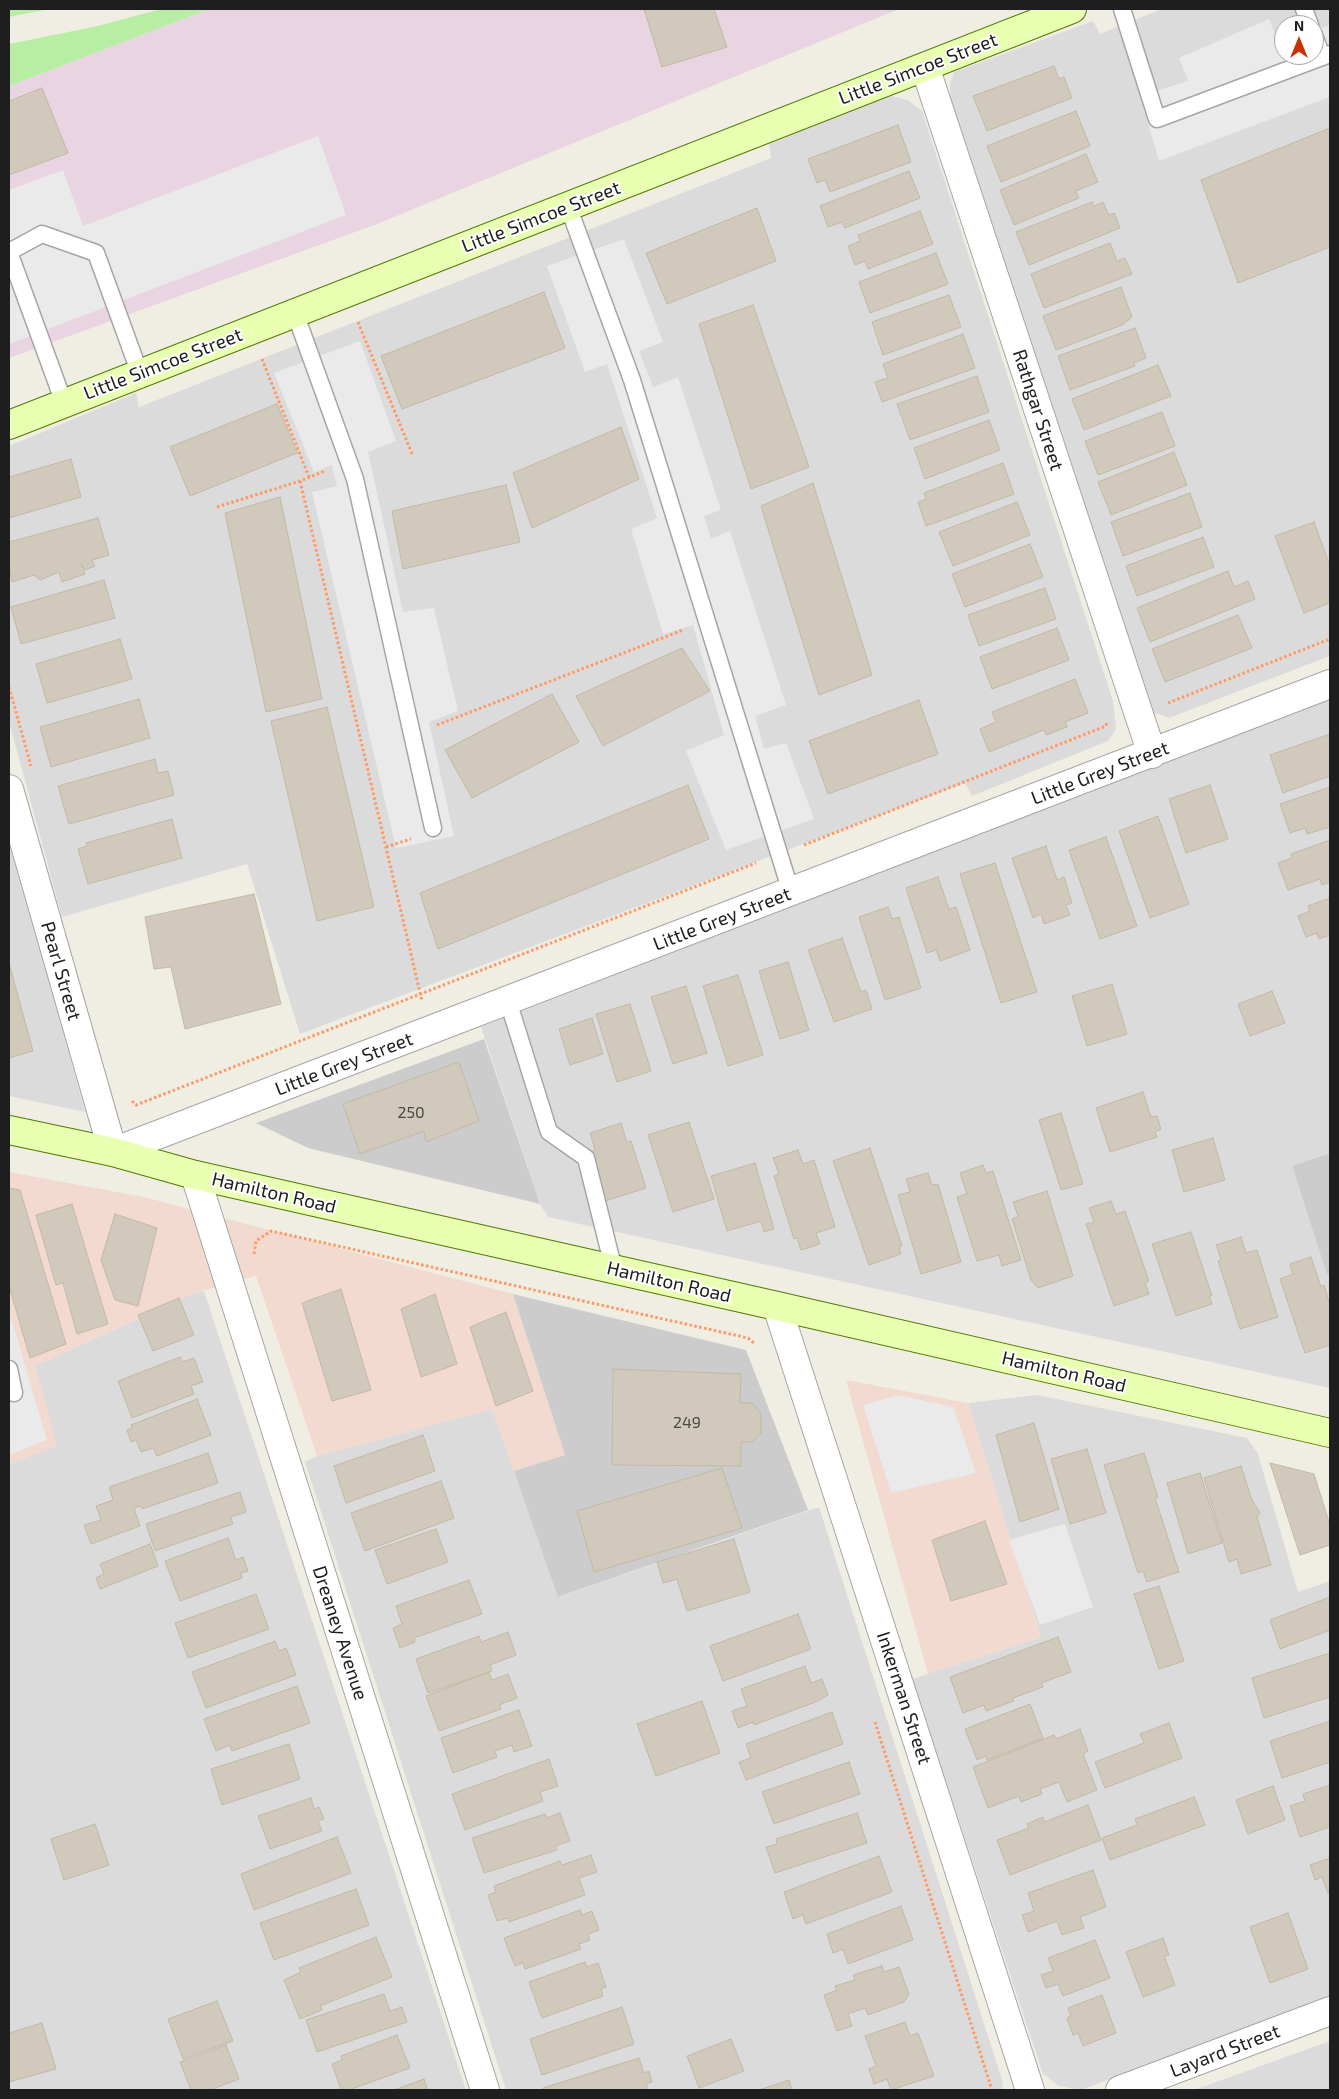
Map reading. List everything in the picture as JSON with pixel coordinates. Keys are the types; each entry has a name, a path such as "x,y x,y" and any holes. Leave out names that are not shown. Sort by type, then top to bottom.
{"main road":[{"name":"Little Simcoe Street","path":"9,425 1072,9"},
{"name":"Hamilton Road","path":"9,1130 113,1152 195,1175 1330,1433"}],"street":[{"name":"Rathgar Street","path":"925,67 1152,754"},
{"name":"Little Grey Street","path":"113,1152 1330,684"},
{"name":"Pearl Street","path":"9,789 113,1152"},
{"name":"Dreaney Avenue","path":"195,1175 485,2090"},
{"name":"Inkerman Street","path":"777,1306 1030,2090"},
{"name":"Layard Street","path":"1120,2090 1330,2011"}],"lane":[{"path":"1122,9 1157,119 1326,56"},
{"path":"568,206 632,380 791,892"},
{"path":"64,403 9,252 42,234 96,253 140,374"},
{"path":"294,313 355,478 433,828"},
{"path":"508,1001 549,1132 586,1158 614,1270"},
{"path":"9,1369 14,1393"}],"path":[{"path":"346,294 412,456"},
{"path":"250,330 309,477"},
{"path":"217,507 300,481 348,461"},
{"path":"300,481 429,1031"},
{"path":"413,734 707,621"},
{"path":"1162,706 1330,639"},
{"path":"9,687 33,773"},
{"path":"131,1100 136,1105 1106,726 1108,716"},
{"path":"253,1258 256,1241 271,1231 748,1338 757,1345"},
{"path":"874,1717 992,2090"}],"shaded area":[{"path":"209,9 899,9 377,224 9,358 9,86"},
{"path":"1162,9 1330,9 1330,656 1169,718 1153,712 1142,701 951,103 950,83 954,72 1093,21 1100,34"},
{"path":"1269,19 1274,32 1274,65 1324,65 1324,27 1330,25 1330,97 1159,161 1140,96 1188,81 1179,58"},
{"path":"891,96 908,100 922,111 1113,701 1116,729 1108,741 972,796 965,783 300,1034 247,864 62,917 9,722 9,446 136,393 139,407 771,158 769,144"},
{"path":"318,136 346,215 9,344 9,190 63,170 83,226"},
{"path":"624,239 663,342 639,351 653,387 678,377 721,510 704,516 711,539 730,531 786,705 755,716 764,749 786,743 814,819 726,850 686,751 724,735 693,625 663,634 631,529 657,518 607,364 585,372 547,266"},
{"path":"360,341 396,441 368,452 403,612 434,608 458,711 429,722 454,836 396,848 312,492 337,486 332,465 314,472 274,373"},
{"path":"1330,698 1330,1153 1292,1166 1327,1275 1330,1274 1330,1388 548,1217 540,1204 481,1027"},
{"path":"9,836 85,1112 9,1096"},
{"path":"484,1039 540,1204 308,1148 256,1123"},
{"path":"1330,1153 1330,1274 1327,1275 1292,1166"},
{"path":"9,1172 144,1197 513,1294 565,1455 514,1471 492,1409 317,1456 256,1276 194,1293 35,1366 57,1446 9,1464"},
{"path":"204,1291 466,2090 9,2090 9,1464 56,1446 35,1366 194,1293"},
{"path":"513,1294 746,1350 808,1510 558,1597 514,1471 565,1455"},
{"path":"9,1311 47,1440 9,1455"},
{"path":"846,1380 968,1403 1041,1637 928,1674"},
{"path":"898,1395 953,1407 976,1473 891,1493 863,1405"},
{"path":"1037,1395 1247,1438 1258,1454 1298,1592 1330,1581 1330,1996 1081,2090 1059,2086 1043,2074 912,1679 1041,1637 968,1403"},
{"path":"492,1409 559,1597 819,1507 1003,2083 1002,2090 506,2090 305,1462 317,1456"},
{"path":"1065,1524 1093,1607 1040,1625 1009,1540"},
{"path":"1330,2041 1330,2090 1194,2090"}],"green space":[{"path":"9,9 49,9 9,17"},
{"path":"161,9 209,9 9,86 9,44 98,26"}],"building":[{"path":"644,9 714,9 727,47 662,67"},
{"path":"1054,66 1059,79 1064,77 1072,98 987,131 973,96"},
{"path":"42,88 68,153 9,175 9,101"},
{"path":"1076,111 1090,146 1001,182 987,146"},
{"path":"898,125 911,162 830,192 825,180 817,183 808,159"},
{"path":"1330,128 1330,247 1238,283 1201,180"},
{"path":"1086,154 1098,182 1076,191 1079,198 1014,225 1000,190"},
{"path":"909,171 920,198 845,228 842,222 828,227 820,206"},
{"path":"1092,202 1094,206 1103,202 1109,215 1114,213 1120,228 1029,265 1016,232"},
{"path":"757,208 776,261 667,304 646,253"},
{"path":"920,211 933,244 868,269 865,261 855,265 848,246 860,241 858,235"},
{"path":"1110,243 1117,261 1125,258 1132,274 1044,308 1031,274"},
{"path":"936,253 948,284 870,313 859,282"},
{"path":"1121,287 1132,317 1122,325 1056,350 1043,316"},
{"path":"544,292 565,348 402,409 381,356"},
{"path":"949,295 961,327 883,355 872,322"},
{"path":"753,305 809,467 751,489 699,324"},
{"path":"1135,328 1146,358 1134,363 1135,366 1070,390 1058,356"},
{"path":"963,334 975,368 882,402 875,382 888,378 883,364"},
{"path":"1158,365 1171,396 1084,430 1072,399"},
{"path":"977,376 989,412 910,440 897,404"},
{"path":"277,404 297,453 190,496 170,447"},
{"path":"1162,412 1175,446 1098,475 1085,441"},
{"path":"989,420 1000,450 925,479 914,448"},
{"path":"621,427 639,479 532,528 513,473"},
{"path":"1174,452 1187,485 1111,515 1098,482"},
{"path":"71,459 81,497 9,518 9,477"},
{"path":"1003,463 1014,494 926,526 918,502 926,499 924,493"},
{"path":"813,483 872,675 819,695 761,506"},
{"path":"506,485 520,542 403,569 392,511"},
{"path":"1190,493 1202,527 1123,556 1111,522"},
{"path":"280,497 322,699 266,712 225,513"},
{"path":"1017,502 1030,535 953,566 939,532"},
{"path":"98,518 109,555 92,560 95,566 85,570 81,564 85,574 62,582 59,572 40,580 34,575 12,582 9,568 9,542"},
{"path":"1314,522 1330,566 1330,603 1304,613 1275,536"},
{"path":"1203,537 1214,567 1137,596 1126,566"},
{"path":"1030,544 1043,577 965,607 952,574"},
{"path":"1228,571 1234,587 1248,581 1255,599 1150,642 1137,608"},
{"path":"104,580 115,618 21,644 11,607"},
{"path":"1045,588 1056,619 979,646 968,615"},
{"path":"1238,615 1252,648 1165,682 1152,649"},
{"path":"1057,628 1069,660 992,689 980,657"},
{"path":"120,639 132,679 47,703 36,664"},
{"path":"682,648 710,691 603,746 576,696"},
{"path":"1075,679 1088,713 1065,722 1067,727 1046,735 1044,730 989,752 980,729 996,722 992,712"},
{"path":"552,694 579,742 472,798 445,750"},
{"path":"139,699 150,738 51,767 40,727"},
{"path":"919,700 938,754 828,794 809,741"},
{"path":"327,707 374,907 317,921 271,721"},
{"path":"1330,734 1330,776 1283,793 1270,755"},
{"path":"155,759 158,773 168,771 174,795 69,824 58,786"},
{"path":"688,785 709,839 438,949 420,893"},
{"path":"1210,785 1228,839 1186,853 1169,799"},
{"path":"1330,787 1330,827 1307,834 1305,828 1290,833 1280,804"},
{"path":"1158,816 1189,904 1150,918 1119,831"},
{"path":"172,819 182,858 88,884 78,849 87,846 86,843"},
{"path":"1106,837 1137,926 1100,939 1069,850"},
{"path":"1330,840 1330,882 1322,885 1320,879 1288,890 1278,863 1292,858 1291,854"},
{"path":"1046,846 1057,880 1064,877 1072,903 1066,905 1070,915 1044,924 1041,914 1033,918 1012,858"},
{"path":"995,863 1037,992 1001,1003 960,874"},
{"path":"938,877 949,909 956,907 970,950 940,961 936,950 927,953 906,888"},
{"path":"254,894 281,1004 185,1029 171,967 154,969 145,917"},
{"path":"1330,898 1330,935 1319,939 1317,933 1306,937 1298,916 1310,911 1308,906"},
{"path":"888,907 892,919 899,917 921,988 885,1000 859,917"},
{"path":"842,938 861,992 866,990 872,1009 834,1022 808,950"},
{"path":"788,962 809,1030 780,1039 759,971"},
{"path":"9,963 33,1051 9,1058"},
{"path":"738,975 763,1055 728,1066 703,986"},
{"path":"1112,984 1127,1034 1087,1046 1072,996"},
{"path":"686,986 707,1053 673,1064 651,997"},
{"path":"1272,991 1285,1023 1250,1036 1238,1004"},
{"path":"630,1004 651,1071 617,1082 596,1014"},
{"path":"592,1018 603,1054 570,1065 559,1029"},
{"path":"459,1062 479,1121 426,1142 424,1131 360,1154 343,1104"},
{"path":"1143,1092 1151,1117 1157,1116 1161,1129 1155,1132 1157,1137 1110,1152 1096,1108"},
{"path":"1061,1113 1083,1184 1061,1190 1039,1120"},
{"path":"689,1122 714,1199 673,1212 648,1135"},
{"path":"621,1123 627,1142 631,1141 646,1188 605,1201 590,1152 595,1150 590,1133"},
{"path":"1213,1138 1225,1180 1184,1192 1172,1150"},
{"path":"870,1148 902,1246 899,1247 901,1254 869,1265 833,1161"},
{"path":"798,1150 803,1164 814,1160 835,1227 816,1233 820,1244 801,1250 797,1238 794,1239 774,1176 779,1174 773,1158"},
{"path":"755,1163 774,1229 764,1232 761,1221 727,1231 711,1176"},
{"path":"983,1165 986,1173 993,1171 1021,1260 1002,1266 999,1255 977,1261 957,1197 967,1194 960,1173"},
{"path":"928,1173 932,1185 938,1184 961,1262 921,1274 898,1195 910,1192 906,1179"},
{"path":"9,1188 20,1190 66,1344 30,1358 9,1286"},
{"path":"1047,1191 1073,1276 1038,1288 1031,1280 1012,1219 1018,1216 1013,1202"},
{"path":"1111,1201 1116,1214 1125,1211 1149,1281 1145,1283 1149,1294 1114,1306 1086,1224 1094,1222 1089,1208"},
{"path":"72,1204 108,1324 77,1334 63,1283 56,1285 36,1215"},
{"path":"115,1214 157,1228 138,1306 115,1300 101,1260"},
{"path":"1191,1232 1212,1296 1209,1296 1212,1304 1176,1316 1152,1244"},
{"path":"1241,1237 1246,1253 1257,1250 1278,1317 1240,1329 1218,1261 1221,1259 1216,1245"},
{"path":"1311,1257 1321,1287 1324,1285 1330,1305 1330,1345 1305,1353 1280,1279 1293,1274 1290,1264"},
{"path":"341,1289 371,1390 332,1401 302,1303"},
{"path":"435,1294 457,1364 421,1377 401,1309"},
{"path":"179,1298 194,1335 153,1351 138,1315"},
{"path":"506,1312 533,1391 496,1406 470,1327"},
{"path":"180,1357 182,1362 194,1358 203,1382 191,1386 194,1394 132,1418 118,1381"},
{"path":"613,1369 741,1374 740,1403 752,1403 761,1413 761,1433 752,1442 741,1442 741,1466 612,1465"},
{"path":"197,1399 211,1435 157,1456 153,1448 141,1452 136,1440 131,1442 127,1430 132,1428 131,1425"},
{"path":"1034,1423 1059,1509 1020,1522 996,1435"},
{"path":"423,1435 435,1471 346,1503 334,1466"},
{"path":"1087,1449 1106,1513 1070,1524 1051,1459"},
{"path":"208,1453 218,1483 142,1509 141,1506 134,1508 140,1526 91,1544 84,1525 101,1520 96,1506 113,1500 109,1487"},
{"path":"1144,1453 1158,1497 1155,1498 1179,1572 1147,1582 1143,1571 1138,1573 1104,1465"},
{"path":"1270,1463 1314,1474 1330,1525 1330,1545 1300,1555"},
{"path":"1241,1466 1252,1500 1260,1513 1257,1517 1271,1565 1241,1574 1237,1559 1229,1562 1204,1478"},
{"path":"722,1468 742,1528 594,1572 577,1511"},
{"path":"1200,1473 1222,1543 1188,1554 1167,1483"},
{"path":"441,1481 454,1518 365,1551 351,1513"},
{"path":"240,1492 246,1512 231,1517 233,1524 155,1551 146,1524"},
{"path":"985,1521 1007,1584 951,1601 932,1540"},
{"path":"436,1529 448,1562 387,1584 375,1550"},
{"path":"228,1538 236,1560 243,1557 248,1571 241,1573 242,1578 180,1601 165,1561"},
{"path":"734,1539 750,1592 687,1611 677,1579 663,1583 657,1562"},
{"path":"150,1544 158,1566 100,1589 96,1578 104,1574 100,1564"},
{"path":"469,1580 482,1614 414,1638 415,1642 400,1648 393,1628 402,1624 396,1606"},
{"path":"1159,1586 1184,1661 1159,1669 1134,1594"},
{"path":"256,1594 269,1629 188,1658 175,1623"},
{"path":"1330,1597 1330,1630 1280,1649 1270,1620"},
{"path":"798,1614 811,1649 723,1681 710,1646"},
{"path":"508,1632 516,1655 490,1665 492,1671 428,1693 416,1659 479,1636 481,1642"},
{"path":"1058,1637 1071,1672 1041,1683 1043,1687 1013,1698 1014,1701 986,1711 984,1705 963,1713 950,1677"},
{"path":"275,1641 279,1651 286,1648 296,1675 206,1708 192,1672"},
{"path":"1330,1653 1330,1697 1264,1718 1252,1678"},
{"path":"805,1666 811,1683 822,1679 828,1695 818,1701 754,1725 753,1722 738,1728 732,1711 747,1706 741,1689"},
{"path":"489,1672 492,1680 508,1674 517,1698 499,1705 501,1709 439,1731 426,1696"},
{"path":"297,1686 310,1723 232,1751 230,1745 216,1751 204,1719"},
{"path":"702,1701 720,1753 656,1776 637,1724"},
{"path":"1030,1704 1043,1738 987,1760 986,1756 977,1760 965,1729"},
{"path":"519,1710 532,1746 514,1752 512,1745 495,1751 497,1757 453,1773 441,1738"},
{"path":"832,1712 843,1744 746,1780 739,1762 751,1758 746,1744"},
{"path":"1330,1721 1330,1762 1282,1778 1270,1741"},
{"path":"1169,1723 1182,1758 1105,1788 1095,1762 1144,1743 1140,1734"},
{"path":"1080,1729 1088,1751 1083,1754 1097,1790 1067,1802 1059,1782 1040,1789 1042,1794 1021,1802 1019,1796 988,1808 973,1767 1054,1735 1056,1739"},
{"path":"289,1744 300,1779 222,1805 211,1769"},
{"path":"549,1759 558,1786 540,1792 543,1801 465,1830 452,1794"},
{"path":"849,1762 860,1794 774,1824 762,1792"},
{"path":"1330,1785 1330,1827 1300,1837 1290,1806 1305,1801 1303,1794"},
{"path":"1273,1786 1285,1820 1248,1834 1236,1800"},
{"path":"1194,1797 1205,1825 1110,1860 1102,1838 1137,1825 1135,1819"},
{"path":"311,1798 314,1809 319,1807 324,1819 318,1821 322,1831 270,1849 258,1816"},
{"path":"1088,1805 1101,1840 1010,1875 997,1840 1029,1828 1027,1824 1043,1817 1044,1822"},
{"path":"560,1813 570,1841 555,1846 557,1850 484,1873 472,1838 545,1814 546,1818"},
{"path":"857,1813 867,1843 775,1873 766,1847 777,1844 776,1839"},
{"path":"95,1824 109,1865 64,1880 51,1839"},
{"path":"337,1837 351,1873 254,1910 241,1874"},
{"path":"591,1855 597,1872 579,1878 585,1895 509,1922 508,1918 497,1921 488,1895 496,1892 494,1886 560,1861 562,1865"},
{"path":"879,1856 892,1892 806,1924 803,1915 793,1919 784,1892"},
{"path":"1330,1858 1330,1892 1328,1893 1322,1877 1315,1880 1310,1865"},
{"path":"1093,1870 1106,1907 1080,1917 1084,1928 1062,1935 1057,1921 1028,1932 1022,1915 1034,1911 1028,1893"},
{"path":"356,1889 369,1925 274,1960 260,1923"},
{"path":"901,1906 913,1940 848,1964 843,1949 833,1953 827,1934"},
{"path":"580,1910 582,1915 592,1911 599,1930 588,1934 590,1940 579,1944 581,1949 525,1969 523,1963 515,1966 504,1938"},
{"path":"1288,1913 1308,1969 1270,1983 1250,1927"},
{"path":"376,1937 392,1977 320,2006 322,2010 300,2019 284,1980 301,1972 299,1968"},
{"path":"1163,1938 1169,1955 1164,1956 1175,1985 1143,1997 1126,1952"},
{"path":"1095,1940 1110,1978 1063,1996 1058,1984 1046,1988 1041,1975 1053,1971 1048,1958"},
{"path":"585,1962 587,1967 598,1963 606,1987 601,1989 603,1996 542,2018 529,1982"},
{"path":"882,1966 884,1972 899,1967 909,1994 904,2002 868,2015 865,2008 848,2014 852,2026 837,2031 824,1995 837,1990 835,1986 855,1980 853,1975"},
{"path":"384,1994 390,2011 402,2007 407,2022 317,2052 306,2020"},
{"path":"1102,1995 1116,2033 1083,2046 1078,2033 1073,2035 1067,2018 1071,2016 1068,2008"},
{"path":"217,2001 233,2041 183,2059 168,2019"},
{"path":"622,2007 634,2044 542,2075 530,2039"},
{"path":"905,2022 910,2036 918,2033 934,2076 891,2090 887,2079 874,2084 869,2069 876,2066 865,2036"},
{"path":"42,2023 56,2069 9,2082 9,2033"},
{"path":"397,2035 410,2068 349,2090 341,2090 332,2064 342,2060 341,2056"},
{"path":"731,2039 744,2071 699,2088 687,2056"},
{"path":"226,2045 239,2079 210,2090 191,2090 180,2062"},
{"path":"639,2058 644,2073 649,2071 652,2082 646,2084 648,2090 544,2090 543,2088"},
{"path":"424,2079 428,2090 394,2090"},
{"path":"789,2080 792,2090 759,2090"}]}
